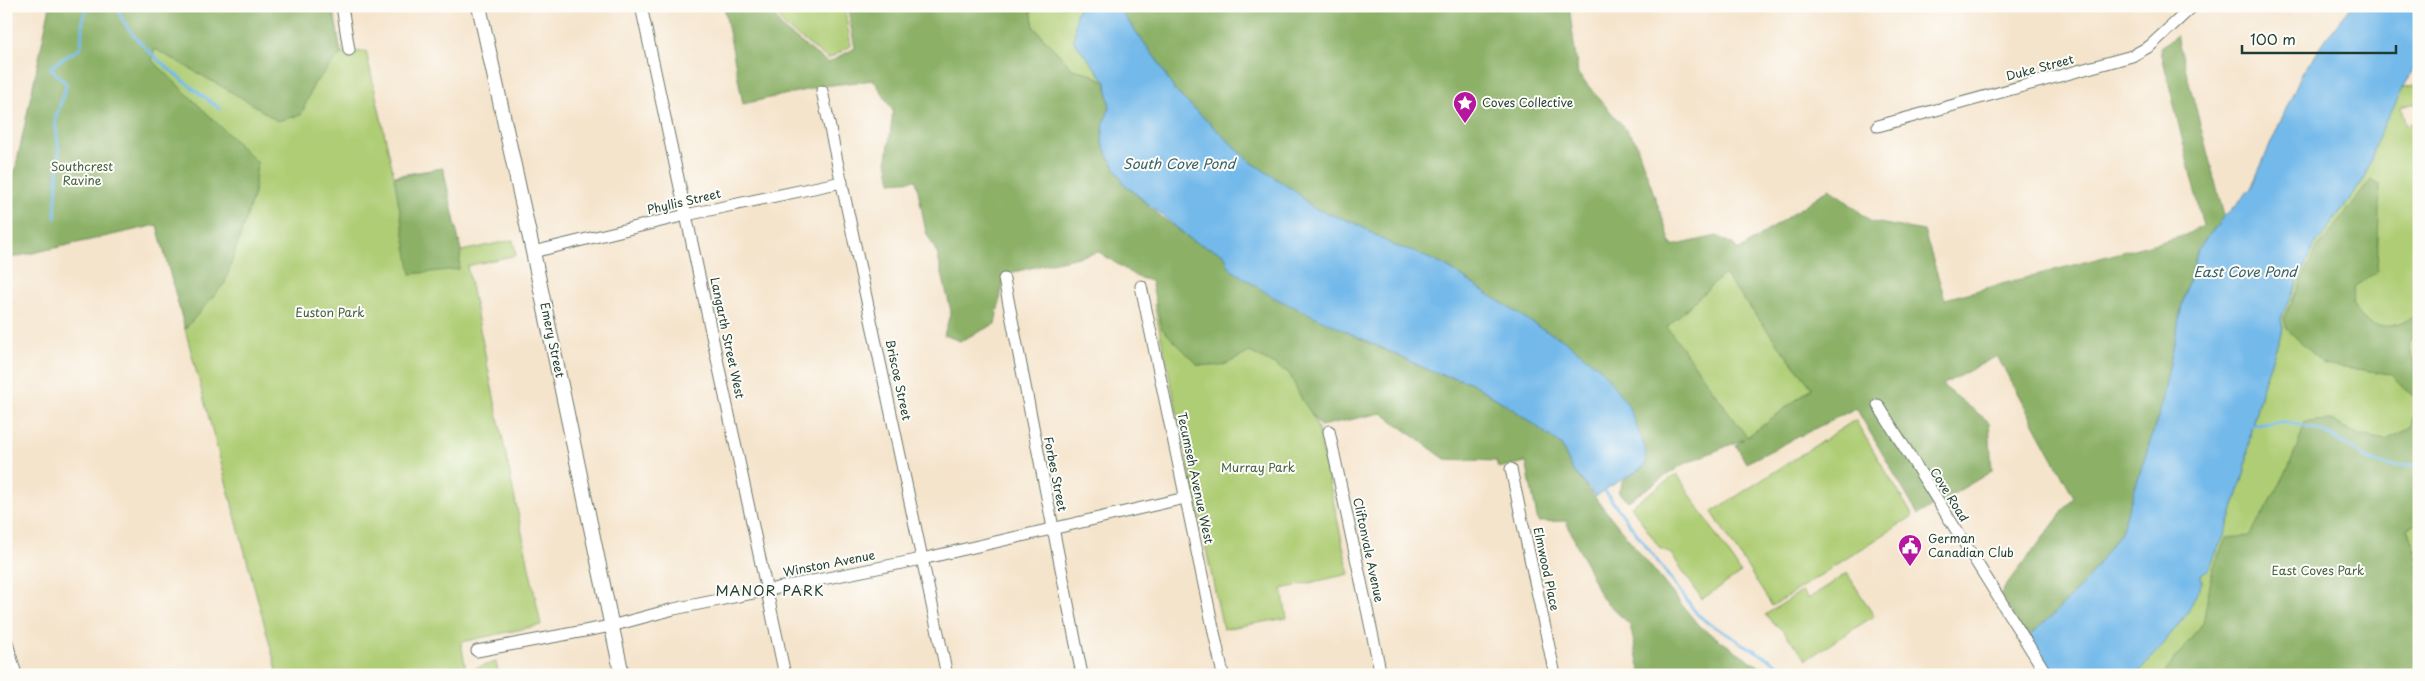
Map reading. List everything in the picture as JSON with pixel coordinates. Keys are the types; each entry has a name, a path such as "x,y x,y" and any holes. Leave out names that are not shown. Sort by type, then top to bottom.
{"street":[{"path":"342,6 349,50"},
{"name":"Emery Street","path":"479,6 622,675"},
{"name":"Langarth Street West","path":"641,6 785,675"},
{"name":"Duke Street","path":"1878,126 2132,56 2150,46 2194,6"},
{"name":"Briscoe Street","path":"822,91 947,675"},
{"name":"Phyllis Street","path":"533,252 842,182"},
{"name":"Forbes Street","path":"1004,279 1082,675"},
{"name":"Tecumseh Avenue West","path":"1141,286 1223,675"},
{"name":"Cove Road","path":"1878,405 2047,675"},
{"name":"Cliftonvale Avenue","path":"1329,432 1381,675"},
{"name":"Elmwood Place","path":"1511,469 1554,675"},
{"name":"Winston Avenue","path":"477,652 611,626 665,611 922,559 1185,498"},
{"path":"6,639 16,675"}],"green space":[{"name":"Southcrest Ravine","path":"50,6 333,6 341,54 314,84 301,115 277,121 249,102 155,49 152,60 257,162 254,194 225,283 185,329 157,225 6,259 6,213"},
{"name":"Euston Park","path":"121,6 333,6 341,53 366,51 394,176 443,168 461,251 513,240 516,255 467,266 541,625 461,642 466,671 496,662 499,675 278,675 157,225"},
{"path":"724,6 769,6 782,28 828,63 855,48 847,6 1030,6 1034,27 1072,69 1089,73 1106,82 1110,108 1104,121 1102,144 1124,184 1161,217 1193,241 1224,254 1352,335 1433,372 1470,382 1516,411 1561,445 1572,469 1699,626 1772,675 1694,675 1692,667 1641,675 1630,625 1601,597 1566,521 1538,522 1526,462 1498,468 1496,461 1445,459 1382,413 1320,426 1302,400 1289,373 1250,352 1222,366 1198,365 1162,329 1151,281 1137,277 1099,252 1005,274 995,324 960,341 944,335 951,311 937,253 926,232 916,180 891,182 887,160 893,111 874,80 824,86 743,104"},
{"path":"772,6 844,6 851,46 828,59 784,26"},
{"path":"1030,6 1080,6 1076,14 1074,41 1106,82 1089,73 1072,69 1034,27"},
{"path":"1120,6 1569,6 1578,74 1635,140 1672,246 1717,236 1734,245 1738,251 1830,188 1872,222 1924,231 1945,299 2183,236 2203,226 2160,47 2177,36 2224,216 2198,249 2182,305 2160,411 2121,532 2086,581 2027,638 2000,594 2074,497 1997,356 1942,385 1989,422 1992,471 1918,515 1856,408 1746,463 1736,445 1744,439 1682,465 1628,501 1618,492 1623,481 1646,465 1564,340 1537,326 1447,267 1411,250 1394,246 1355,223 1313,208 1296,192 1251,162 1175,91 1159,63 1122,13","holes":["1724,274 1812,388 1747,437 1667,327"]},
{"name":"East Coves Park","path":"2419,84 2419,102 2401,107 2406,125 2419,121 2419,158 2414,160 2419,177 2419,546 2417,547 2419,553 2419,651 2333,675 2137,675 2187,614 2201,574 2227,529 2245,471 2251,429 2264,381 2283,328 2281,319 2312,250 2365,178 2378,137 2402,88"},
{"path":"443,168 461,251 459,269 411,274 394,177"},
{"name":"East Coves Park","path":"2371,180 2380,185 2377,272 2355,286 2352,304 2365,320 2378,326 2399,323 2418,313 2418,326 2409,345 2416,375 2419,378 2419,523 2407,528 2419,562 2419,669 2393,675 2163,675 2203,623 2213,568 2226,538 2249,536 2289,467 2305,422 2329,420 2359,435 2386,440 2411,428 2416,399 2390,374 2324,364 2287,329 2284,319 2314,253"},
{"path":"1724,274 1812,388 1747,438 1666,327"},
{"name":"Murray Park","path":"1154,304 1287,364 1318,429 1349,574 1282,589 1287,618 1223,629"},
{"path":"1855,420 1913,516 1772,606 1712,512"},
{"path":"1677,474 1741,573 1702,599 1671,554 1659,547 1631,506"},
{"path":"1847,573 1874,616 1807,659 1782,630 1765,615 1802,591 1808,599"}],"water":[{"name":"South Cove Pond","path":"1080,6 1120,6 1122,13 1159,63 1175,91 1251,162 1296,192 1313,208 1355,223 1394,246 1411,250 1447,267 1537,326 1564,340 1601,369 1628,405 1645,448 1646,465 1596,496 1572,469 1561,445 1516,411 1470,382 1433,372 1273,297 1230,269 1224,254 1193,241 1124,184 1102,144 1104,121 1110,108 1106,82 1074,41 1076,14"},
{"name":"East Cove Pond","path":"2352,6 2419,6 2419,58 2378,137 2365,178 2312,250 2281,319 2283,328 2264,381 2251,429 2245,471 2227,529 2209,569 2201,574 2202,582 2187,614 2137,675 2050,675 2027,638 2086,581 2121,532 2160,411 2182,305 2198,249 2224,216 2229,213 2251,188 2301,75 2327,37"}],"waterway":[{"path":"55,218 59,151 55,120 67,84 50,68 81,47 83,17 89,6"},
{"path":"118,6 122,19 131,33 161,62 220,109"},
{"path":"2250,425 2290,423 2309,427 2336,439 2366,458 2376,462 2401,466 2419,464"},
{"path":"1604,490 1697,614 1708,623 1796,675"}],"place":[{"name":"Coves Collective","path":"1465,124"},
{"name":"German Canadian Club","path":"1910,567"}],"district":[{"name":"MANOR PARK","path":"770,591"}]}
